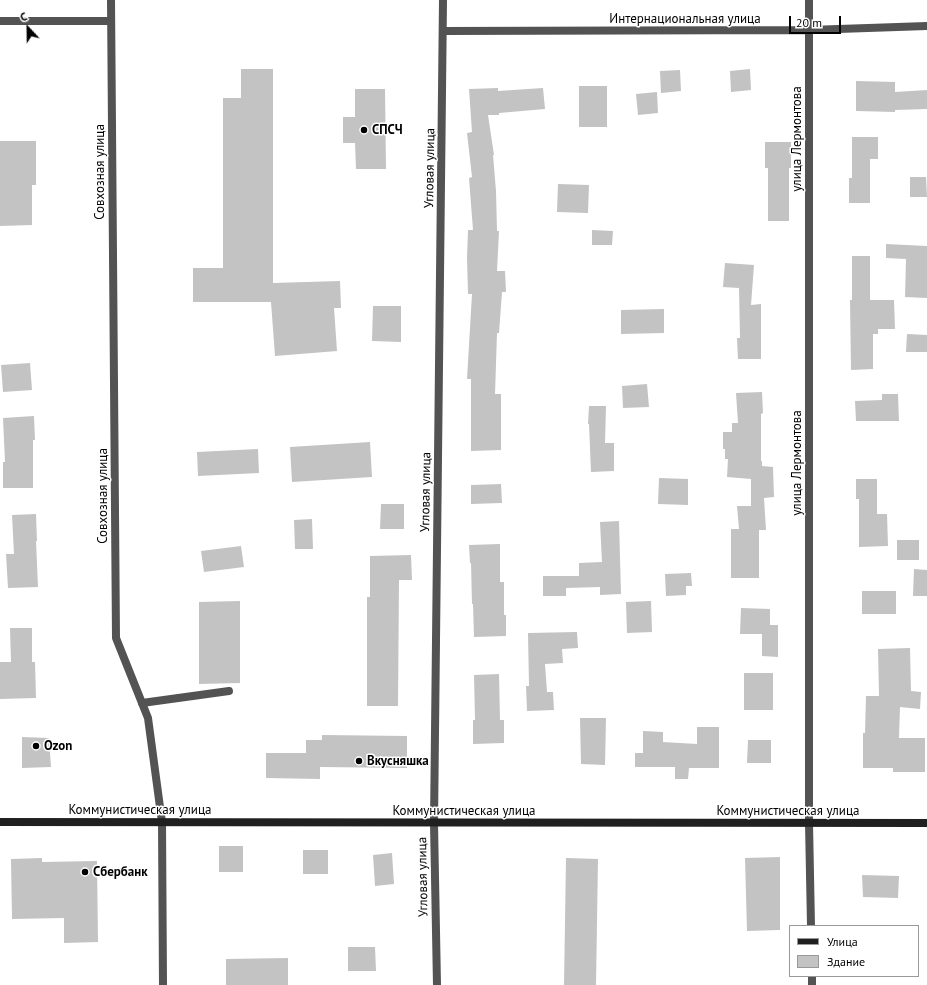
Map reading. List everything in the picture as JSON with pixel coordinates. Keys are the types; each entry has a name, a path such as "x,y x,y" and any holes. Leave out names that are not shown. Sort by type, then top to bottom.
{"street":[{"name":"Совхозная улица","path":"110,0 116,638 148,718 162,822 163,985"},
{"name":"Угловая улица","path":"437,985 434,823 443,0"},
{"name":"улица Лермонтова","path":"809,0 809,823 811,925"},
{"path":"0,21 110,21"},
{"name":"Интернациональная улица","path":"443,31 809,30 927,26"},
{"path":"142,703 230,691"},
{"name":"Коммунистическая улица","path":"0,822 927,823"}],"building":[{"path":"241,69 273,69 273,283 340,281 341,308 334,308 337,351 275,356 271,302 193,302 193,268 223,268 223,98 241,98"},
{"path":"750,69 751,90 731,92 730,71"},
{"path":"680,70 681,91 661,93 660,71"},
{"path":"856,81 895,82 895,92 927,90 927,109 895,110 895,112 856,111"},
{"path":"579,86 607,86 607,127 579,127"},
{"path":"498,88 498,91 543,88 545,109 488,115 494,155 497,231 499,231 497,271 505,271 506,292 502,292 499,333 497,333 495,394 501,394 501,450 471,451 471,379 467,379 472,294 468,294 468,230 473,230 469,178 472,177 467,133 472,132 469,89"},
{"name":"СПСЧ","path":"355,89 385,89 386,169 356,169 355,143 343,143 343,117 355,117"},
{"path":"657,92 658,113 638,115 636,94"},
{"path":"852,137 878,137 878,159 870,159 870,203 849,203 849,178 852,178"},
{"path":"0,141 36,141 36,185 32,185 32,225 0,226"},
{"path":"765,142 791,142 791,168 789,168 789,221 768,221 768,168 765,168"},
{"path":"910,177 926,177 927,197 910,197"},
{"path":"558,184 589,185 588,213 557,212"},
{"path":"592,230 613,231 612,245 592,245"},
{"path":"886,244 927,246 927,298 905,297 906,259 886,258"},
{"path":"852,256 870,256 870,300 894,300 895,329 878,329 878,334 873,334 873,369 851,370 850,300 852,300"},
{"path":"725,263 754,265 751,305 761,304 761,359 738,359 737,338 740,338 739,288 723,287"},
{"path":"373,306 401,306 401,342 372,341"},
{"path":"664,309 664,333 621,334 621,310"},
{"path":"907,334 927,335 927,352 906,352"},
{"path":"30,363 32,390 3,392 1,365"},
{"path":"647,384 649,407 623,408 622,386"},
{"path":"762,392 763,413 761,414 761,461 762,466 773,467 774,497 764,498 766,530 759,530 759,578 731,578 731,529 739,529 737,506 751,506 751,479 727,477 728,459 725,459 725,449 723,449 723,432 732,432 732,423 738,423 736,393"},
{"path":"882,394 898,394 899,421 856,421 855,401 882,400"},
{"path":"589,406 606,406 605,443 614,443 614,471 591,472 588,424"},
{"path":"34,416 35,440 33,440 33,488 3,488 3,462 5,462 3,418"},
{"path":"370,442 372,477 292,482 290,447"},
{"path":"258,449 259,473 198,476 197,452"},
{"path":"659,478 688,479 688,505 658,504"},
{"path":"856,479 877,479 877,514 887,514 888,546 859,547 859,499 856,499"},
{"path":"501,484 502,503 471,504 471,485"},
{"path":"381,504 404,504 404,529 380,529"},
{"path":"36,514 38,587 8,588 6,554 14,554 12,515"},
{"path":"312,519 313,549 295,549 294,520"},
{"path":"619,521 621,594 600,595 600,587 566,588 566,596 543,596 543,576 579,576 579,563 602,562 600,522"},
{"path":"897,540 919,540 919,560 897,560"},
{"path":"500,544 500,582 504,582 504,615 506,615 506,636 474,637 469,545"},
{"path":"241,546 244,567 204,572 201,551"},
{"path":"411,555 412,580 399,580 398,706 367,706 367,597 370,597 370,556"},
{"path":"914,569 927,570 927,596 913,596"},
{"path":"691,573 692,586 686,586 686,595 666,596 665,574"},
{"path":"862,591 896,591 896,614 862,614"},
{"path":"240,601 240,683 199,684 199,602"},
{"path":"651,601 652,632 627,633 626,602"},
{"path":"741,608 770,609 770,625 778,625 778,657 762,656 762,634 740,634"},
{"path":"10,628 32,628 32,662 35,662 36,698 0,699 0,662 11,662"},
{"path":"577,632 578,648 562,649 563,663 545,664 547,692 553,692 554,710 527,711 526,686 529,686 528,633"},
{"path":"910,648 911,691 921,692 920,709 900,707 899,738 925,738 925,772 893,772 893,768 863,768 863,733 865,733 866,696 879,696 878,649"},
{"path":"744,673 773,673 773,710 744,710"},
{"path":"499,674 500,720 504,720 504,743 473,744 473,720 475,720 474,675"},
{"path":"580,718 606,718 605,765 581,764"},
{"path":"697,727 719,727 719,768 689,768 688,779 675,779 675,767 635,767 635,753 643,753 643,731 663,732 663,742 697,744"},
{"path":"322,735 407,736 407,768 320,767 320,779 266,778 266,753 306,753 306,740 322,740"},
{"path":"22,737 49,738 51,767 22,768"},
{"path":"748,740 771,740 771,763 747,763"},
{"path":"219,846 243,846 243,872 219,872"},
{"path":"303,850 328,850 328,874 303,874"},
{"path":"392,853 394,884 375,886 373,855"},
{"path":"780,857 780,930 747,931 745,858"},
{"path":"42,858 42,862 97,861 98,942 64,943 64,918 12,919 11,859"},
{"path":"566,858 598,859 596,985 564,985"},
{"path":"862,875 899,876 898,898 863,897"},
{"path":"348,947 375,947 376,971 348,971"},
{"path":"288,958 288,985 226,985 226,959"}],"place":[{"name":"СПСЧ","path":"364,130"},
{"name":"Ozon","path":"36,746"},
{"name":"Вкусняшка","path":"359,761"},
{"name":"Сбербанк","path":"85,872"}]}
